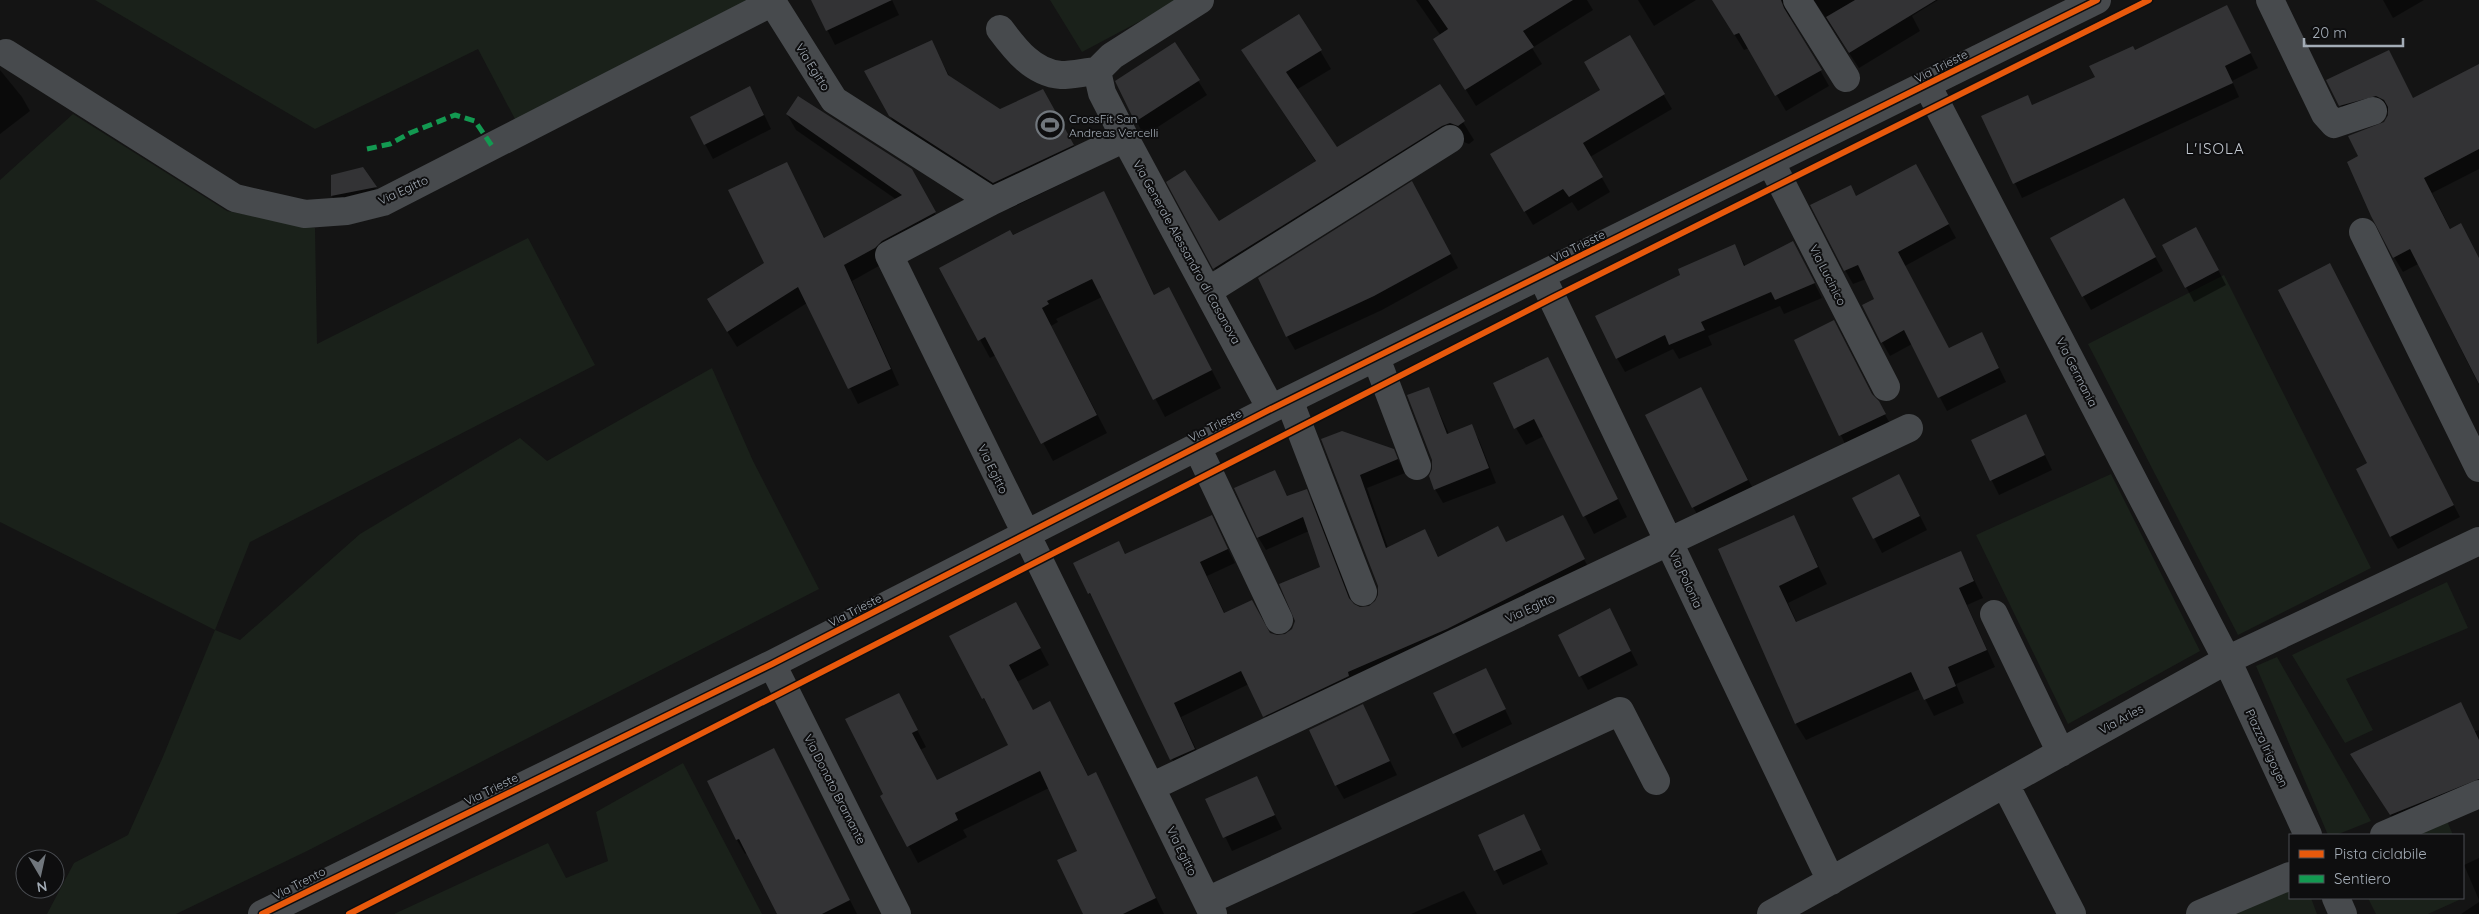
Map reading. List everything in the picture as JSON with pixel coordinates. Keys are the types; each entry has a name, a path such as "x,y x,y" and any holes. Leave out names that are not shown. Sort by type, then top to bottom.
{"street":[{"path":"1000,29 1019,54 1042,69 1060,75 1097,71 1112,56 1200,0"},
{"path":"1797,0 1846,78"},
{"name":"Via Trieste","path":"345,873 772,664 1280,405 1542,277 2097,0"},
{"path":"2270,0 2325,114 2334,124 2373,111"},
{"name":"Via Egitto","path":"6,53 235,198 305,214 347,211 383,202 772,1 834,100 992,201"},
{"name":"Via Generale Alessandro di Casanova","path":"1097,71 1102,93 1124,138 1208,291 1280,405 1362,592"},
{"name":"Via Germania","path":"1928,85 2226,660"},
{"name":"Via Egitto","path":"1124,138 992,201 889,254 1210,907"},
{"path":"1208,291 1450,139"},
{"name":"Via Lucinico","path":"1771,162 1886,387"},
{"path":"2362,232 2479,468"},
{"name":"Via Polonia","path":"1542,277 1831,881"},
{"path":"1376,358 1417,466"},
{"name":"Via Egitto","path":"1151,787 1909,428"},
{"path":"1197,447 1279,620"},
{"name":"Via Arles","path":"1771,914 2226,660 2479,540"},
{"path":"1994,614 2061,753"},
{"name":"Piazza Irigoyen","path":"2226,660 2308,834"},
{"name":"Via Donato Bramante","path":"772,664 898,914"},
{"path":"1210,907 1620,711 1656,781"},
{"path":"2005,784 2072,914"},
{"path":"2386,834 2479,794"},
{"name":"Via Trento","path":"265,914 345,873"},
{"path":"2200,914 2289,876"},
{"path":"2336,899 2343,914"}],"shaded area":[{"path":"95,0 751,0 516,121 478,49 315,129"},
{"path":"1050,0 1180,0 1082,52"},
{"path":"73,114 227,211 315,228 317,344 528,238 595,365 250,542 215,630 0,522 0,180"},
{"path":"2224,275 2371,568 2238,635 2088,344"},
{"path":"712,368 753,461 819,589 307,851 176,914 47,914 55,899 65,899 65,880 74,863 128,835 162,759 215,630 240,640 360,534 520,438 547,461"},
{"path":"2111,474 2200,651 2068,724 1976,535"},
{"path":"2447,582 2468,628 2346,679 2373,730 2345,743 2292,655"},
{"path":"2277,657 2371,821 2338,834 2328,834 2256,666"},
{"path":"683,763 762,914 394,914 548,843 566,878 608,861 596,812"},
{"path":"2447,821 2453,834 2416,834"},
{"path":"2289,886 2289,899 2311,899 2317,914 2224,914"},
{"path":"2368,899 2459,900 2428,914 2376,914"}],"building":[{"path":"811,0 892,0 826,31"},
{"path":"1428,0 1573,0 1523,31 1534,47 1465,90 1433,39 1448,29"},
{"path":"1712,0 1781,0 1822,70 1775,96 1739,33 1734,35"},
{"path":"1855,0 1936,0 1849,53 1826,17"},
{"path":"2227,5 2251,53 2225,66 2233,83 2013,184 1981,116 2028,95 2032,105 2095,77 2089,66 2133,46 2135,50"},
{"path":"1299,14 1322,50 1286,72 1337,147 1440,84 1465,121 1458,126 1450,123 1442,126 1213,269 1166,182 1185,170 1219,221 1316,161 1241,50"},
{"path":"1630,35 1665,94 1583,143 1603,177 1569,197 1563,189 1524,212 1490,154 1600,90 1584,62"},
{"path":"932,40 948,75 1000,109 1043,89 1074,145 993,183 889,116 864,71"},
{"path":"1175,42 1200,80 1135,122 1115,81"},
{"path":"2389,50 2413,98 2479,64 2479,149 2424,178 2450,229 2461,223 2479,258 2479,384 2410,249 2393,258 2371,216 2347,162 2358,156 2348,136 2384,122 2388,115 2388,107 2384,100 2376,96 2339,106 2326,80"},
{"path":"750,86 764,115 704,145 690,117"},
{"path":"798,96 912,169 936,212 882,241 875,248 844,265 891,369 848,389 798,287 727,332 707,299 764,263 728,190 787,162 824,238 902,195 786,114"},
{"path":"1916,164 1949,224 1898,252 1949,348 1982,332 1999,368 1938,398 1904,330 1881,343 1862,305 1874,299 1858,265 1844,271 1810,205 1851,185 1856,196"},
{"path":"363,167 377,187 331,196 331,175"},
{"path":"1412,181 1451,254 1374,296 1286,337 1258,278"},
{"path":"1104,191 1154,295 1169,287 1212,370 1153,400 1092,279 1047,301 1049,304 1042,308 1097,415 1041,444 985,337 978,341 939,268 1010,230 1013,235"},
{"path":"2124,198 2156,257 2082,297 2050,238"},
{"path":"2196,227 2219,270 2185,288 2162,245"},
{"path":"1793,241 1815,283 1775,300 1771,292 1701,322 1705,330 1669,345 1665,335 1616,359 1595,316 1680,275 1678,269 1735,244 1744,266"},
{"path":"2330,263 2454,505 2390,537 2356,469 2367,463 2278,290"},
{"path":"1834,320 1872,394 1879,401 1886,414 1839,436 1794,340"},
{"path":"1548,357 1618,499 1583,517 1534,419 1514,429 1493,383"},
{"path":"1429,387 1447,434 1472,424 1489,468 1434,490 1429,476 1432,469 1432,460 1407,395"},
{"path":"1701,387 1748,480 1692,508 1645,415"},
{"path":"2026,414 2045,455 1990,481 1971,440"},
{"path":"1342,431 1394,449 1398,459 1360,475 1386,548 1425,529 1438,557 1498,526 1506,542 1563,515 1585,559 1447,629 1348,672 1349,676 1263,717 1241,671 1174,703 1195,749 1170,760 1090,593 1088,594 1073,563 1119,541 1125,554 1212,515 1228,549 1200,562 1224,613 1252,600 1270,633 1277,635 1285,634 1292,629 1295,621 1279,584 1320,567 1303,517 1257,538 1234,488 1275,470 1287,496 1307,489 1349,598 1360,607 1369,606 1378,595 1378,586 1321,439"},
{"path":"1899,474 1920,516 1873,539 1852,498"},
{"path":"1794,515 1818,567 1779,586 1796,622 1961,551 1974,581 1959,588 1987,650 1948,667 1956,686 1924,700 1911,672 1795,724 1718,549"},
{"path":"1016,602 1041,648 1009,665 1033,710 1050,701 1088,776 1096,772 1156,898 1123,914 1083,914 1057,860 1077,851 1040,771 955,813 958,820 907,847 880,796 883,794 845,719 899,693 918,730 912,733 937,780 1008,745 949,636"},
{"path":"1610,608 1631,651 1579,677 1558,635"},
{"path":"1486,668 1506,709 1453,734 1433,693"},
{"path":"2461,702 2479,740 2479,779 2390,815 2350,754"},
{"path":"1363,704 1390,761 1335,786 1309,730"},
{"path":"774,748 850,900 822,914 777,914 739,839 736,840 707,781"},
{"path":"1257,776 1275,815 1223,838 1205,799"},
{"path":"1524,814 1541,850 1494,871 1478,835"}],"marked path":[{"path":"367,149 390,144 410,133 455,115 475,121 492,146"}],"cycle path":[{"path":"262,914 772,664 1271,409 2097,0"},
{"path":"349,914 1552,298 2149,0"}],"place":[{"name":"CrossFit San Andreas Vercelli","path":"1050,125"}],"district":[{"name":"L'ISOLA","path":"2215,148"}]}
